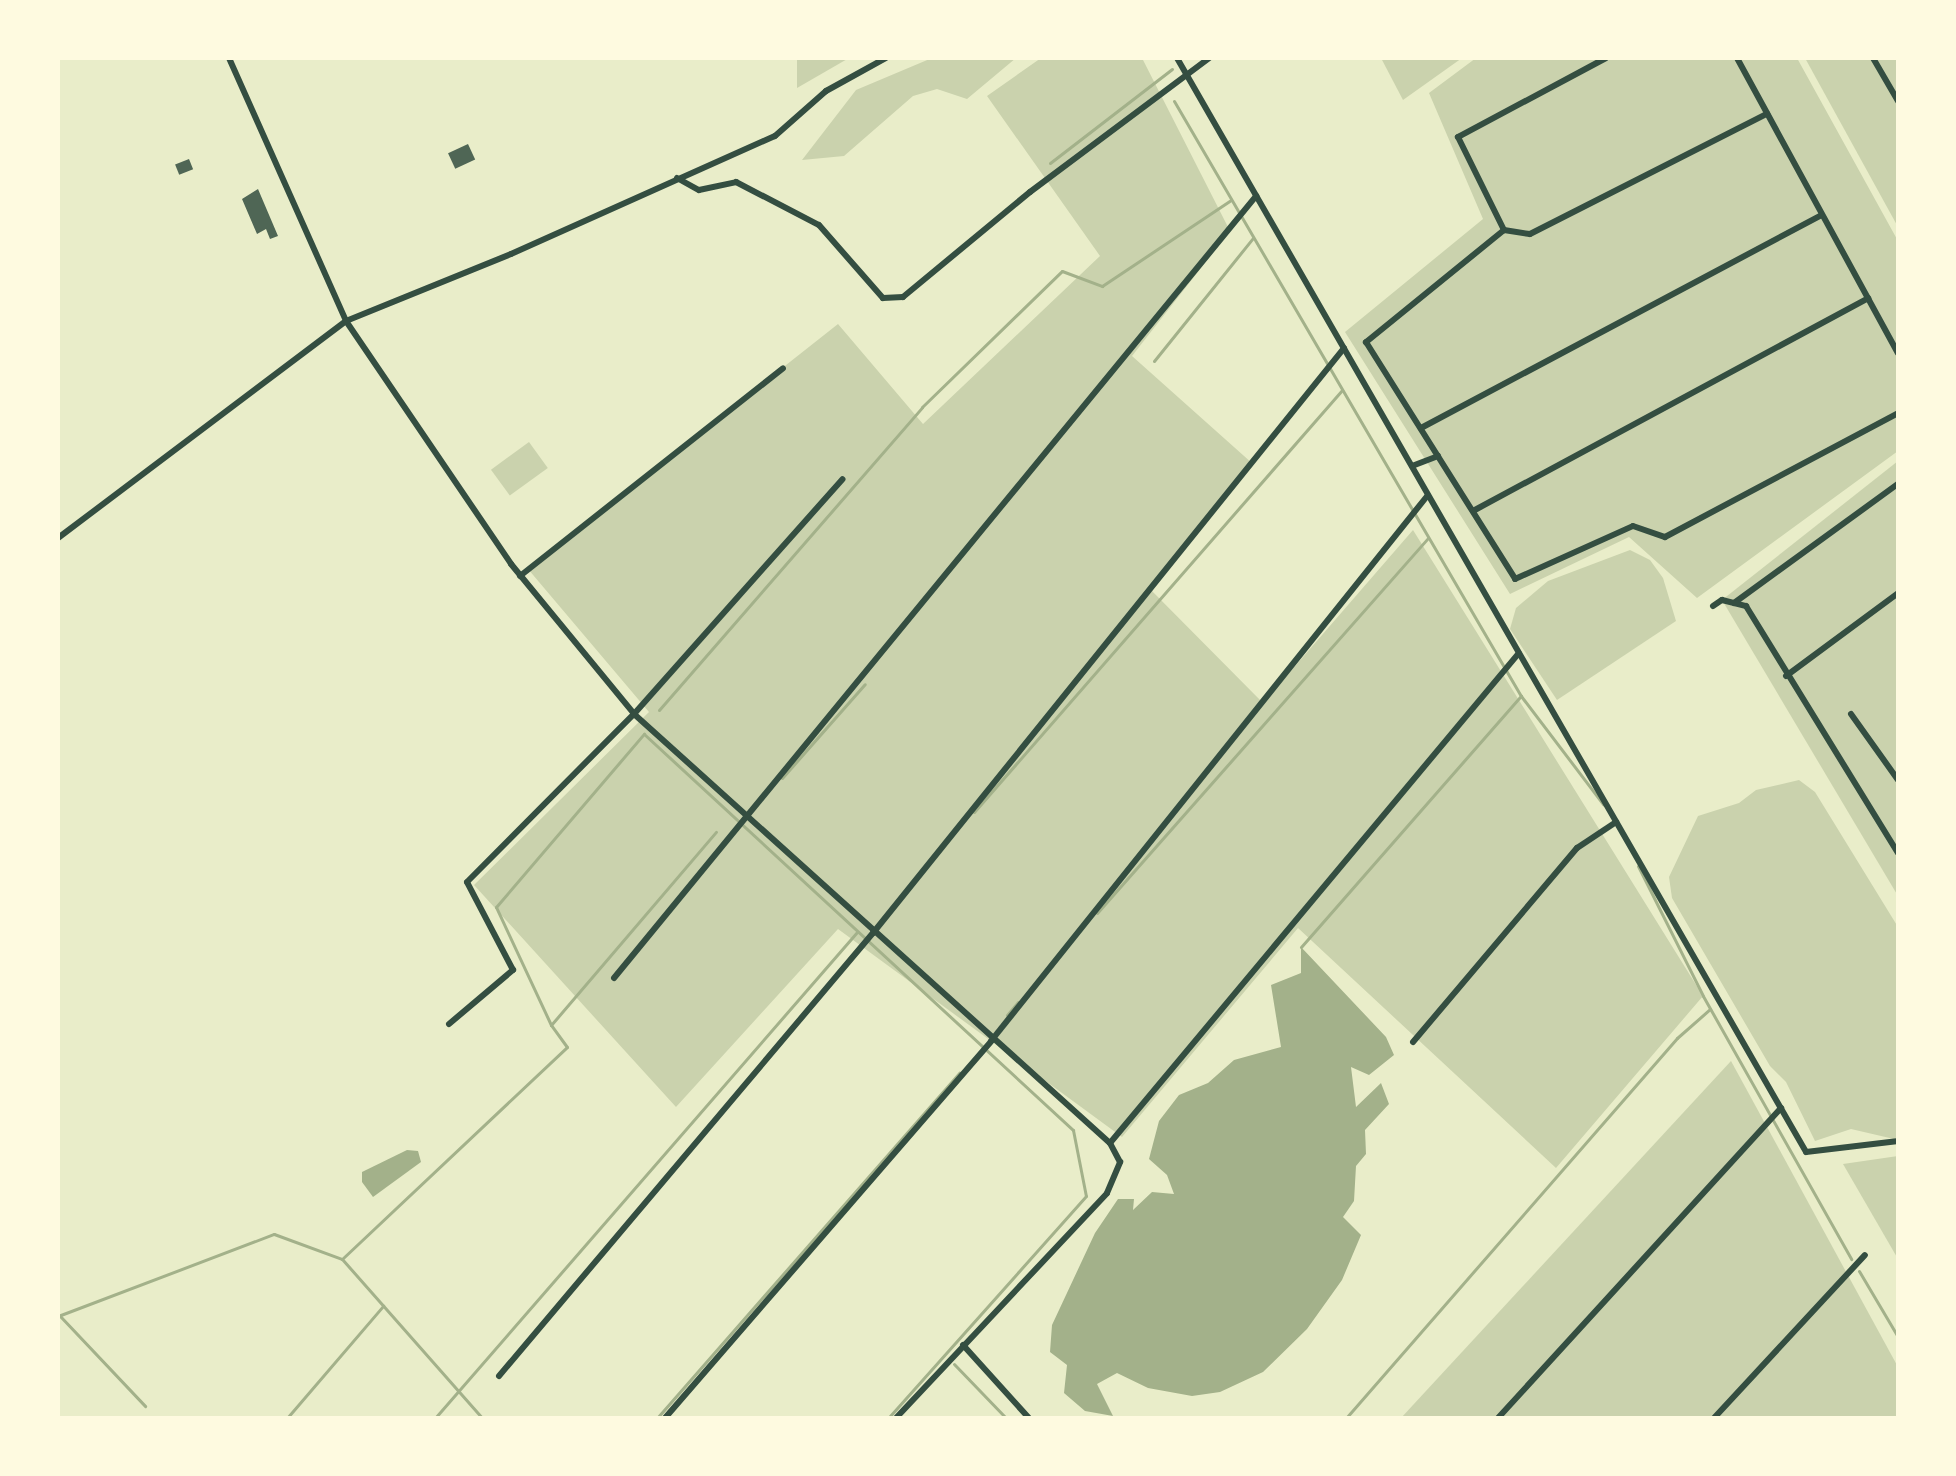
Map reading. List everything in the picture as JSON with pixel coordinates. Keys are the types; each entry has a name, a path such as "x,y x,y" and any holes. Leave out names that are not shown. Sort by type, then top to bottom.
{"street":[{"path":"229,58 346,321 520,576 634,714 991,1041 1110,1143 1120,1162 1107,1193 896,1418"},
{"path":"58,538 346,321 511,254 775,136 826,91 886,58"},
{"path":"1177,58 1806,1152 1898,1141"},
{"path":"677,178 699,190 736,182 819,225 883,298 903,297 1030,192 1209,58"},
{"path":"1504,230 1458,137 1606,58"},
{"path":"1737,58 1898,353"},
{"path":"1873,58 1898,101"},
{"path":"1767,114 1530,234 1504,230 1366,342 1515,579 1633,526 1665,537 1898,413"},
{"path":"614,978 1256,196"},
{"path":"1421,428 1821,215"},
{"path":"1473,511 1868,298"},
{"path":"499,1376 873,933 1344,348"},
{"path":"520,576 783,368"},
{"path":"1412,466 1438,456"},
{"path":"449,1024 513,970 467,882 634,714 843,479"},
{"path":"1734,603 1898,484"},
{"path":"665,1418 991,1041 1428,495"},
{"path":"1786,676 1898,593"},
{"path":"1713,606 1722,600 1746,606 1897,854"},
{"path":"1110,1143 1519,653"},
{"path":"1851,714 1898,780"},
{"path":"1413,1042 1577,848 1616,822"},
{"path":"1498,1418 1781,1108"},
{"path":"1714,1418 1865,1255"},
{"path":"963,1345 1029,1418"}],"shaded area":[{"path":"797,58 849,58 797,88"},
{"path":"932,58 1016,58 967,99 937,89 913,96 844,156 802,160 856,90"},
{"path":"1041,58 1142,58 1230,231 1132,356 1253,464 1150,589 1263,703 1413,530 1703,996 1556,1168 1298,928 1122,1137 838,929 676,1107 474,885 649,712 528,569 838,324 923,424 1100,256 987,96"},
{"path":"1381,58 1462,58 1403,100"},
{"path":"1476,58 1797,58 1898,241 1898,451 1697,598 1629,537 1510,594 1345,332 1483,219 1429,93"},
{"path":"1805,58 1898,58 1898,227"},
{"path":"529,442 548,468 510,496 491,470"},
{"path":"1898,461 1898,896 1722,600"},
{"path":"1630,550 1650,560 1663,578 1676,621 1557,700 1510,629 1516,608 1548,581"},
{"path":"1799,780 1815,792 1898,927 1898,1137 1894,1139 1851,1129 1815,1141 1786,1082 1770,1066 1672,898 1669,877 1698,816 1739,803 1756,790"},
{"path":"1301,947 1386,1037 1394,1055 1369,1075 1351,1067 1356,1107 1381,1083 1389,1104 1365,1130 1366,1154 1356,1166 1354,1201 1343,1217 1361,1235 1342,1280 1307,1329 1263,1372 1220,1392 1192,1396 1148,1388 1117,1373 1097,1384 1113,1416 1085,1411 1064,1393 1067,1365 1050,1352 1052,1325 1095,1233 1118,1199 1134,1199 1133,1210 1152,1192 1174,1194 1167,1175 1149,1159 1159,1121 1179,1095 1208,1083 1234,1060 1281,1047 1271,985 1301,973"},
{"path":"1731,1061 1898,1367 1898,1418 1401,1418"},
{"path":"407,1150 418,1151 421,1162 373,1197 362,1182 362,1172"},
{"path":"1898,1156 1898,1259 1843,1164"}],"building":[{"path":"468,144 475,159 455,169 448,153"},
{"path":"189,159 193,169 179,175 175,165"},
{"path":"258,189 278,236 270,239 266,229 257,234 242,199"}],"waterway":[{"path":"1050,163 1172,69"},
{"path":"1174,101 1521,696 1603,804"},
{"path":"659,710 922,407 1062,271 1102,286 1231,200"},
{"path":"1154,361 1253,238"},
{"path":"974,812 1342,390"},
{"path":"1097,913 1428,538"},
{"path":"782,778 865,684"},
{"path":"1301,947 1521,696"},
{"path":"342,1259 567,1047 551,1025 496,907 644,734 1073,1130 1086,1196 888,1418"},
{"path":"551,1025 716,832"},
{"path":"1638,866 1703,996 1851,1259"},
{"path":"435,1418 857,932"},
{"path":"1007,1015 1018,1002"},
{"path":"1346,1418 1677,1038 1710,1009"},
{"path":"657,1418 959,1073"},
{"path":"58,1316 274,1234 342,1259 482,1418"},
{"path":"1859,1271 1898,1337"},
{"path":"287,1418 383,1306"},
{"path":"60,1316 145,1406"},
{"path":"954,1364 1006,1418"}]}
